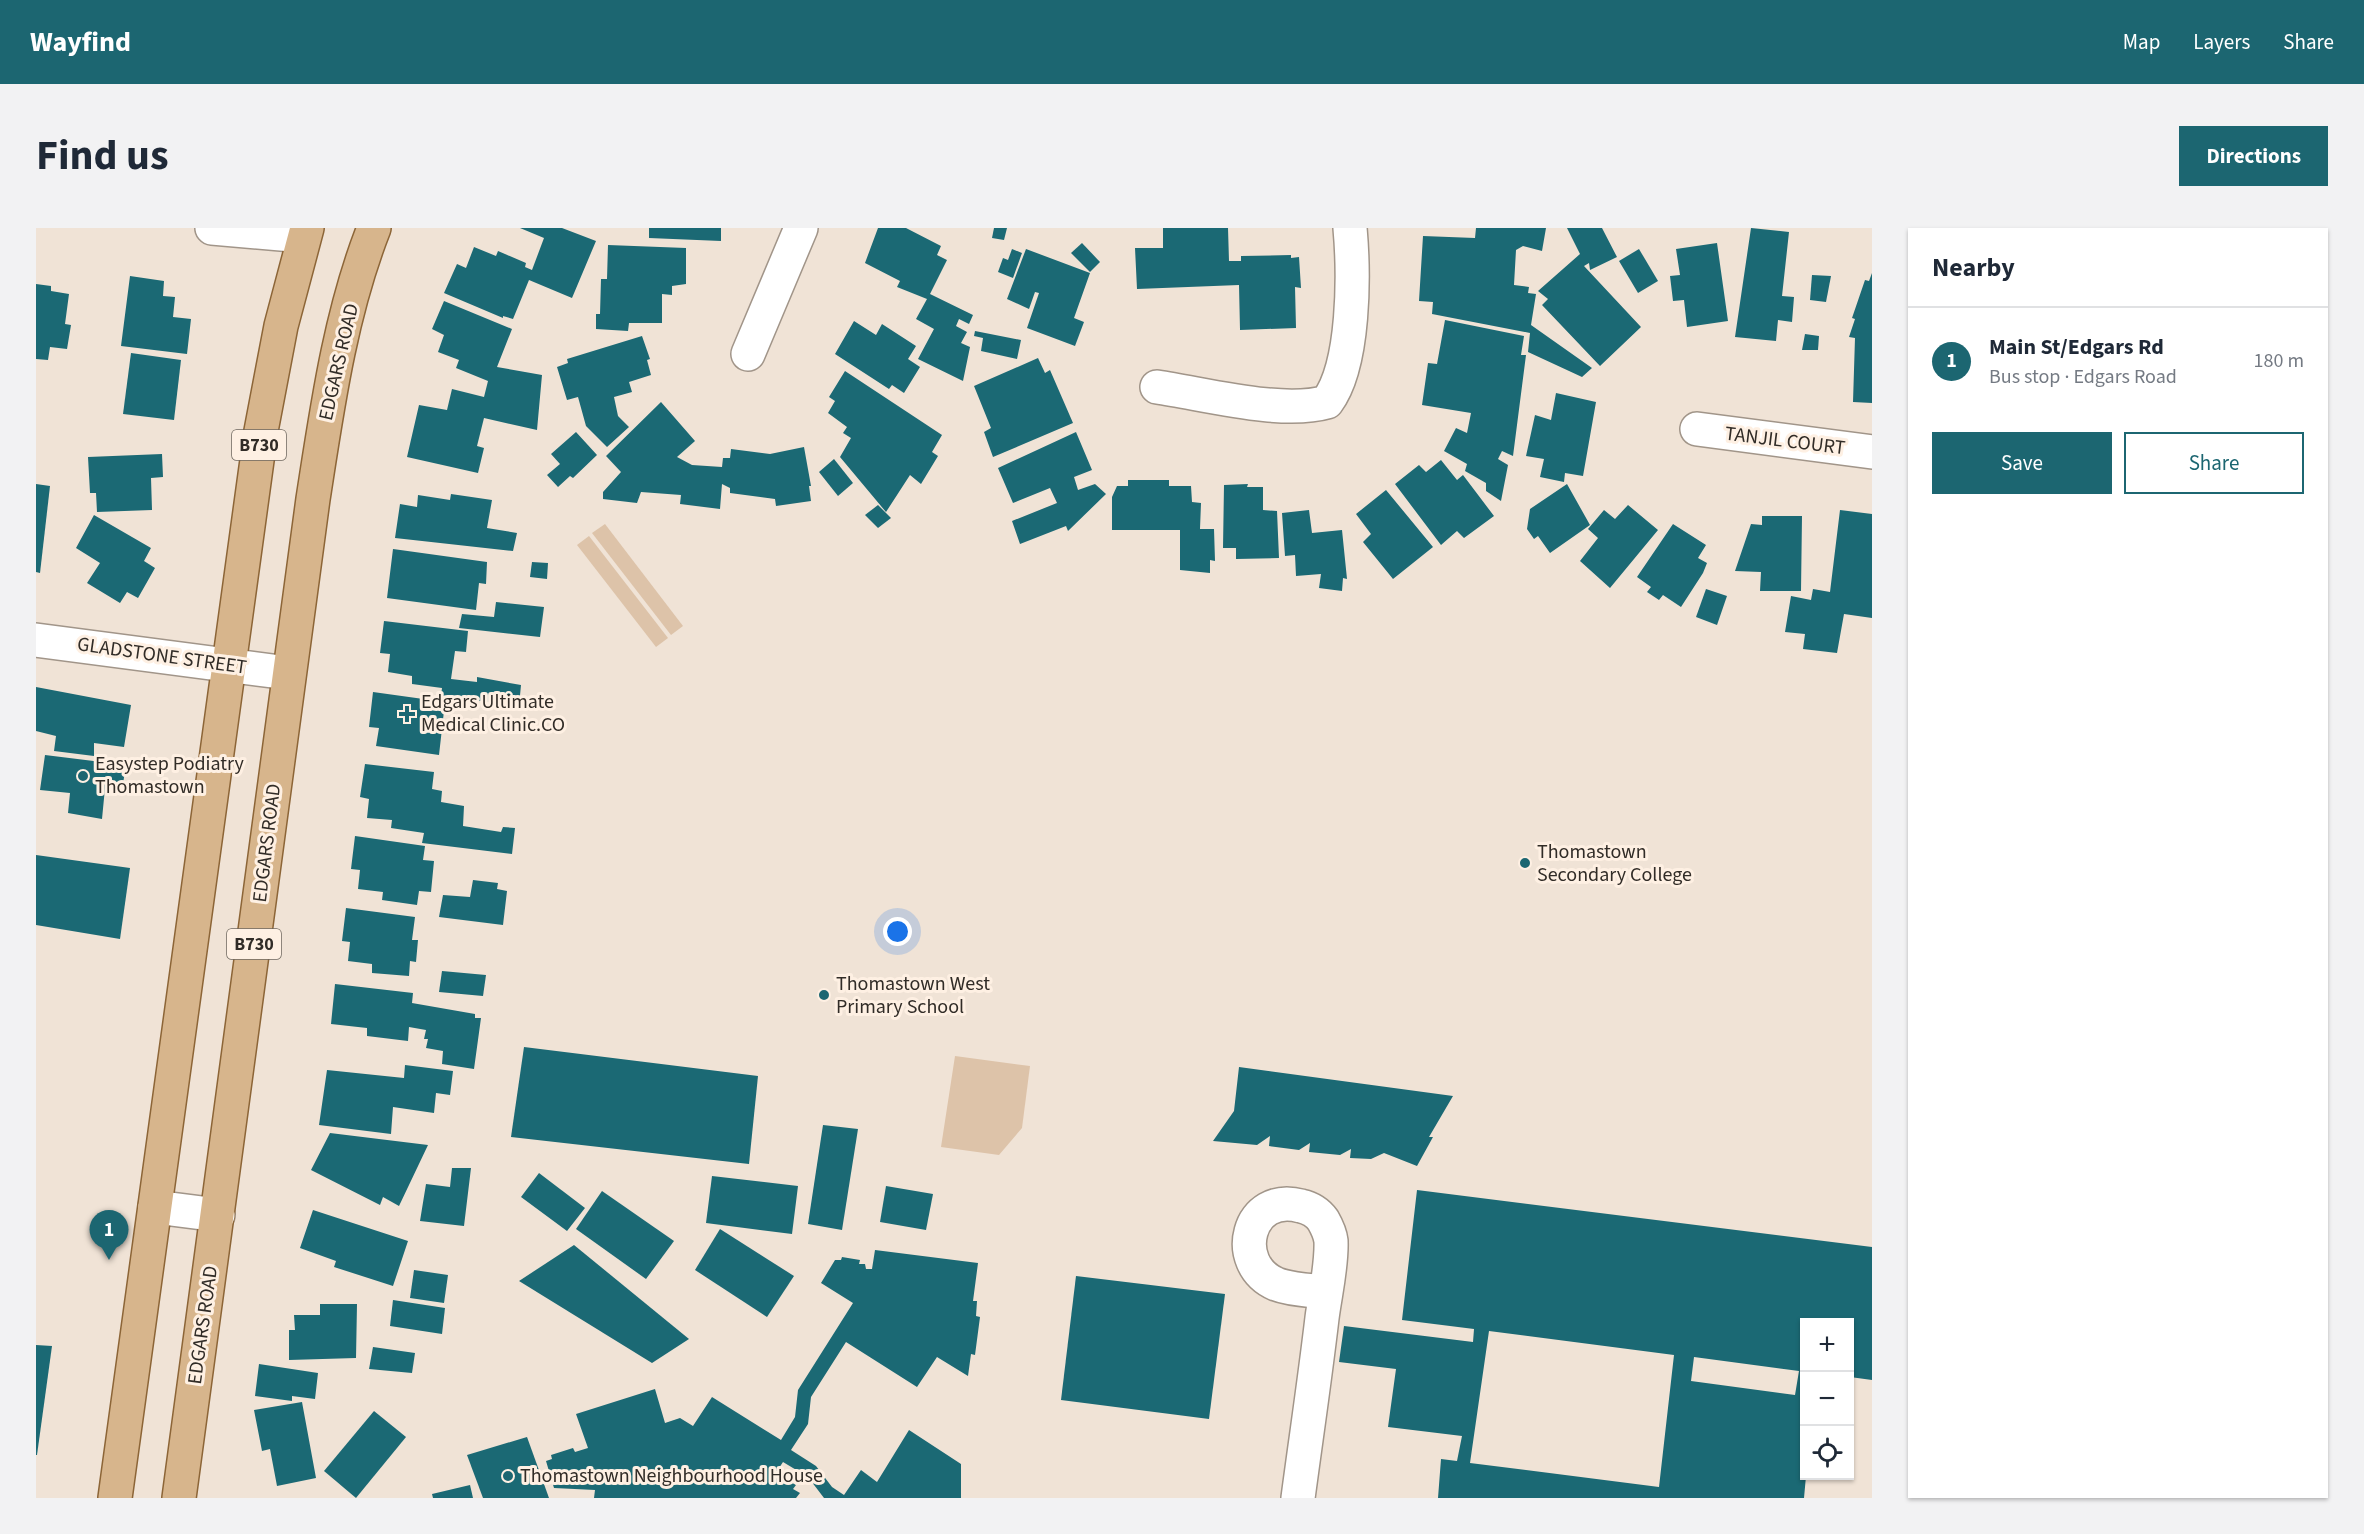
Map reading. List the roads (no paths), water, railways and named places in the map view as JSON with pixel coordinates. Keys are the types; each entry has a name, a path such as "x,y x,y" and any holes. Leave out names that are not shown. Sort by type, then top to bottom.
{"main road":[{"name":"EDGARS ROAD","path":"179,1498 288,673 329,397 348,316 374,228"},
{"name":"B730","path":"115,1498 261,431 281,326 305,232"}],"street":[{"path":"212,228 305,232"},
{"path":"748,354 801,228"},
{"path":"1157,387 1268,404 1302,406 1327,402 1336,390 1351,311 1353,259 1350,228"},
{"name":"TANJIL COURT","path":"1697,429 1872,452"},
{"name":"GLADSTONE STREET","path":"36,640 288,673"},
{"path":"155,1207 218,1215"},
{"path":"1298,1498 1325,1292"}],"place":[{"name":"Edgars Ultimate Medical Clinic.CO","path":"407,714"},
{"name":"Easystep Podiatry Thomastown","path":"83,776"},
{"name":"Thomastown Secondary College","path":"1525,863"},
{"name":"Thomastown West Primary School","path":"824,995"},
{"name":"Main St/Edgars Rd","path":"109,1260"},
{"name":"Thomastown Neighbourhood House","path":"508,1476"}]}
